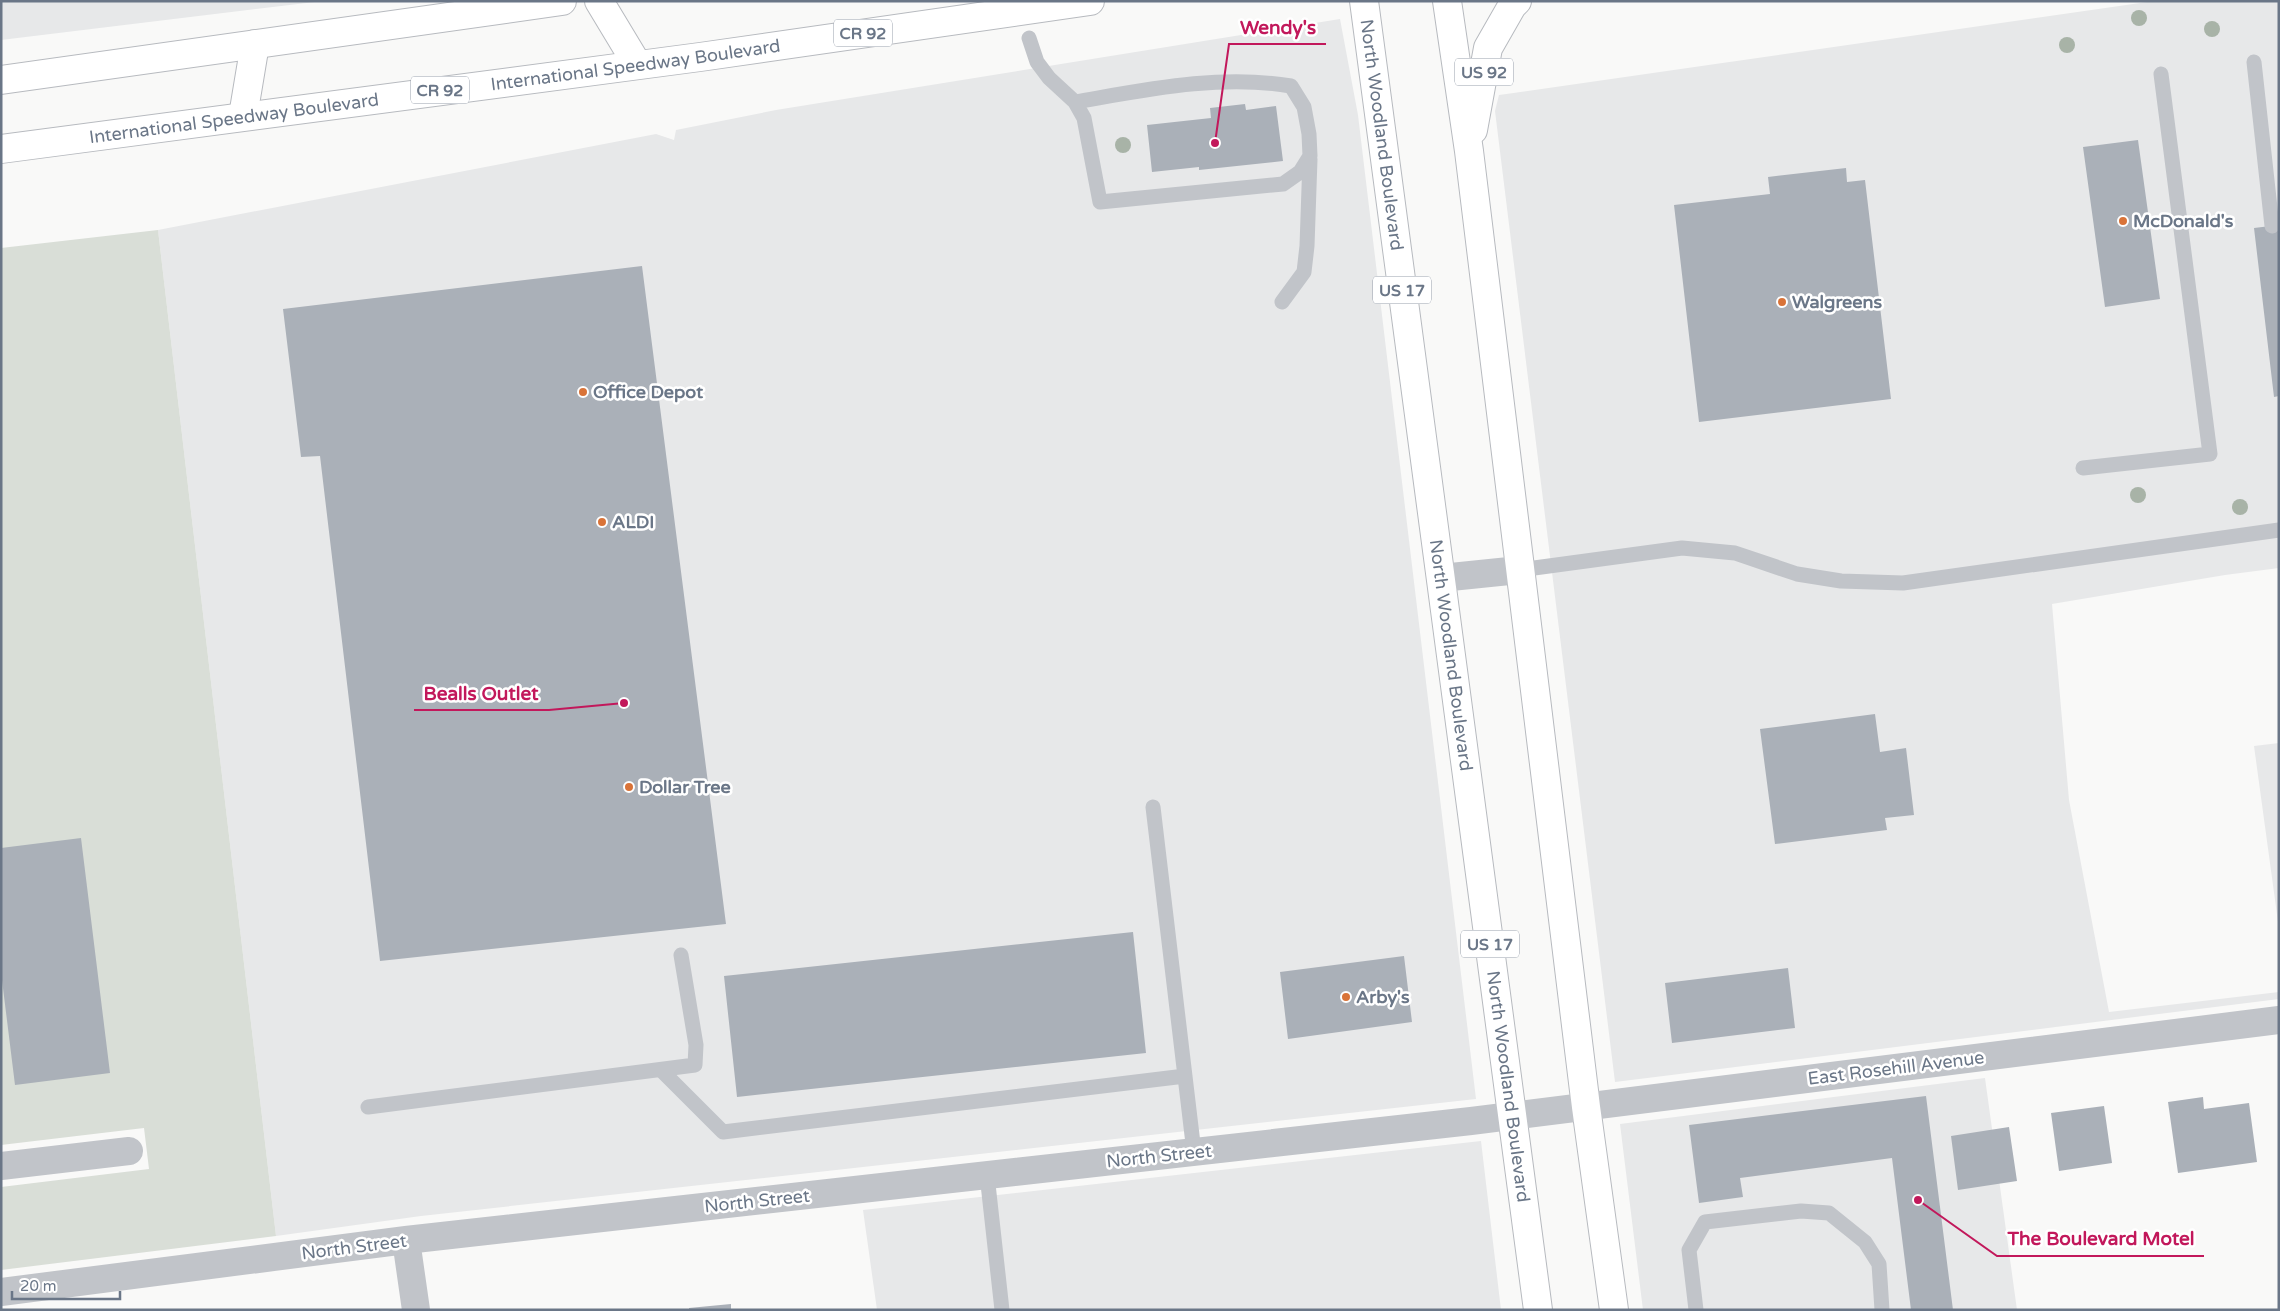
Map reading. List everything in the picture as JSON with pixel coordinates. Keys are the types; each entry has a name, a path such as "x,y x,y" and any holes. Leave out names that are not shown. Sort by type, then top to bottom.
{"main road":[{"path":"1,80 562,1"},
{"path":"599,1 637,64"},
{"name":"International Speedway Boulevard","path":"1,149 637,64 1029,5 1090,1"},
{"name":"North Woodland Boulevard","path":"1364,1 1538,1310"},
{"path":"1446,1 1468,151 1586,1107 1614,1310"},
{"name":"US 92","path":"1468,151 1488,48 1512,6 1517,1"},
{"path":"242,116 255,44"}],"street":[{"path":"1441,578 1519,570"},
{"name":"East Rosehill Avenue","path":"1513,1116 2279,1020"},
{"name":"North Street","path":"1,1292 406,1240 1513,1116"},
{"path":"1,1166 129,1151"},
{"path":"406,1240 416,1310"}],"lane":[{"path":"1029,38 1037,62 1048,78 1075,102 1084,118 1100,202 1283,184 1300,172 1310,156"},
{"path":"2254,62 2272,226"},
{"path":"2083,468 2210,454 2161,74"},
{"path":"1075,102 1150,89 1242,81 1291,86 1304,107 1310,134 1308,246 1304,272 1282,302"},
{"path":"2266,175 2279,164"},
{"path":"1519,570 1682,548 1735,553 1797,574 1841,581 1902,583 2279,530"},
{"path":"1153,808 1194,1152"},
{"path":"368,1107 695,1065 696,1045 681,955"},
{"path":"661,1070 723,1132 1185,1076"},
{"path":"987,1175 1002,1310"},
{"path":"1696,1310 1689,1250 1705,1222 1801,1211 1829,1214 1865,1242 1879,1264 1882,1310"}],"shaded area":[{"path":"1,1 323,1 1,40"},
{"path":"2154,1 2279,1 2279,568 2225,575 2052,604 2069,800 2109,1012 2279,992 2279,999 1615,1082 1495,111 1499,95"},
{"path":"1340,19 1358,115 1476,1099 421,1216 276,1236 158,230 656,134 674,140 676,130 776,110"},
{"path":"158,230 276,1236 1,1270 1,1187 149,1169 144,1128 1,1145 1,248"},
{"path":"2279,743 2279,929 2254,746"},
{"path":"1985,1078 2017,1310 1643,1310 1620,1124"},
{"path":"1481,1141 1501,1310 877,1310 863,1210"}],"building":[{"path":"1245,104 1246,110 1276,106 1283,161 1199,170 1199,167 1152,172 1147,125 1211,118 1210,108"},
{"path":"2138,140 2160,299 2105,307 2083,147"},
{"name":"Walgreens","path":"1846,168 1847,182 1865,180 1891,399 1699,422 1674,205 1770,194 1768,177"},
{"path":"2279,225 2279,396 2274,397 2254,228"},
{"path":"642,266 726,924 380,961 320,456 301,457 283,309"},
{"path":"1875,714 1880,752 1906,748 1914,815 1885,818 1887,830 1775,844 1760,729"},
{"path":"81,838 110,1073 15,1085 1,972 1,848"},
{"path":"1133,932 1146,1053 737,1097 724,976"},
{"name":"Arby's","path":"1404,956 1412,1022 1288,1039 1280,972"},
{"path":"1788,968 1795,1028 1672,1043 1665,983"},
{"path":"1926,1096 1953,1310 1911,1310 1892,1158 1740,1178 1743,1197 1699,1203 1689,1125"},
{"path":"2203,1097 2204,1109 2249,1103 2257,1162 2178,1173 2168,1102"},
{"path":"2104,1106 2112,1163 2059,1171 2051,1113"},
{"path":"2009,1127 2017,1181 1958,1190 1951,1136"},
{"path":"731,1304 731,1310 689,1310 689,1308"}],"place":[{"name":"Wendy's","path":"1215,143"},
{"name":"McDonald's","path":"2123,221"},
{"name":"Walgreens","path":"1782,302"},
{"name":"Office Depot","path":"583,392"},
{"name":"ALDI","path":"602,522"},
{"name":"Bealls Outlet","path":"624,703"},
{"name":"Dollar Tree","path":"629,787"},
{"name":"Arby's","path":"1346,997"},
{"name":"The Boulevard Motel","path":"1918,1200"}]}
